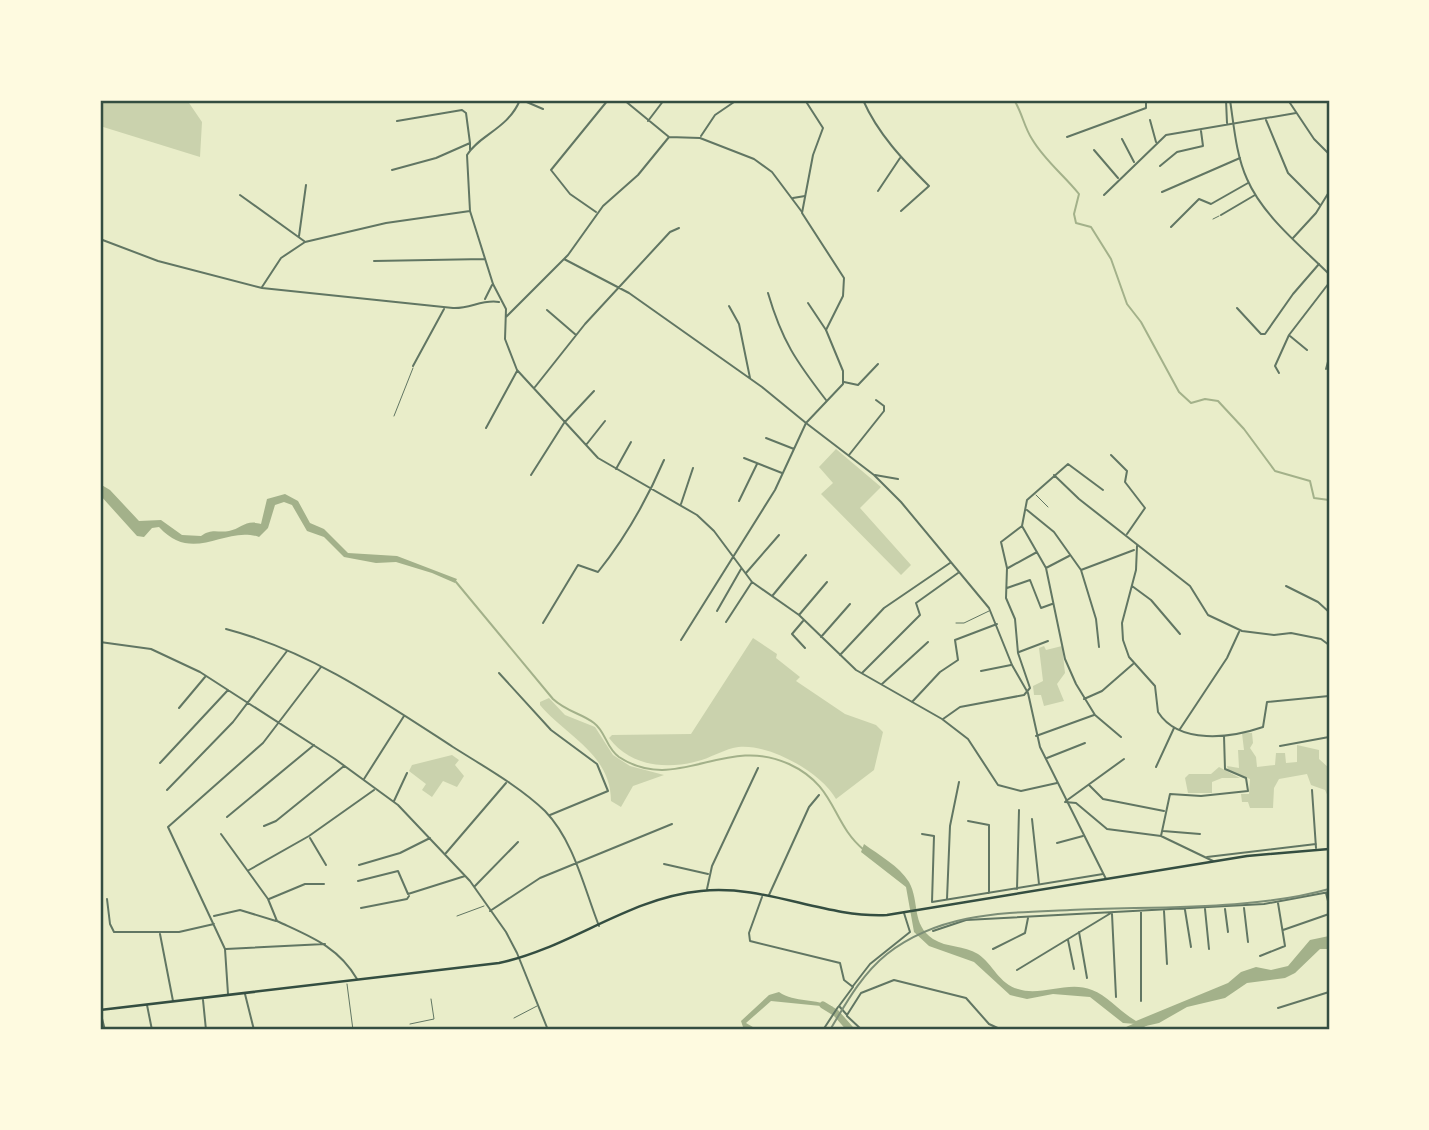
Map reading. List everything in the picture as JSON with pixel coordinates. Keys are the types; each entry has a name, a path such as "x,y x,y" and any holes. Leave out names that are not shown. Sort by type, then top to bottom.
{"main road":[{"path":"100,1010 481,966 554,947 650,902 706,890 764,894 849,913 905,912 1213,861 1329,849"}],"street":[{"path":"543,109 521,100 500,128 467,155 470,211 493,284 506,309 505,339 517,370 585,446 615,469 681,506 710,526 752,582 799,615 839,656 861,674 942,719 968,739 1001,786 1021,791 1057,783"},
{"path":"598,213 570,194 551,170 608,100"},
{"path":"624,100 669,136 700,138 754,159 772,172 844,278 843,296 826,330"},
{"path":"648,121 664,100"},
{"path":"700,138 715,115 737,100"},
{"path":"802,213 813,155 823,128 805,100"},
{"path":"863,100 876,126 900,158 929,186 901,211"},
{"path":"1060,102 1070,100"},
{"path":"1066,136 1147,107 1146,100"},
{"path":"1226,100 1227,125"},
{"path":"1230,100 1240,158 1248,183 1293,238 1329,274"},
{"path":"1288,100 1320,146 1329,153"},
{"path":"397,121 462,110 466,113 470,150"},
{"path":"1104,195 1118,178 1166,135 1296,113"},
{"path":"1266,119 1288,173 1320,205"},
{"path":"1150,120 1156,143"},
{"path":"1160,166 1177,152 1203,146 1200,130"},
{"path":"505,317 564,259 598,213 638,175 669,136"},
{"path":"1122,139 1134,163"},
{"path":"392,170 436,158 470,143"},
{"path":"1094,150 1118,178"},
{"path":"878,191 900,158"},
{"path":"1162,192 1240,158"},
{"path":"1171,227 1199,199 1211,204 1248,183"},
{"path":"299,237 306,185"},
{"path":"1293,238 1329,192"},
{"path":"1221,215 1256,194"},
{"path":"240,195 305,242"},
{"path":"792,198 805,196"},
{"path":"262,288 281,258 305,242 386,223 470,211"},
{"path":"535,387 576,335 670,232 679,228"},
{"path":"102,239 158,261 262,288 445,308 464,309 485,300 500,302"},
{"path":"374,261 486,259"},
{"path":"564,259 619,288 751,380 886,486 991,610 1012,665 1028,694 1036,736 1065,802 1107,880"},
{"path":"1237,308 1261,334 1265,334 1293,294 1319,264"},
{"path":"1279,373 1275,366 1289,335 1329,283"},
{"path":"485,300 493,284"},
{"path":"768,293 779,332 789,351 826,400"},
{"path":"681,640 784,473 806,423 843,381 843,371 826,330 808,303"},
{"path":"729,306 739,324 751,380"},
{"path":"413,366 445,308"},
{"path":"547,310 576,335"},
{"path":"1289,335 1307,351"},
{"path":"1326,369 1329,358"},
{"path":"843,381 858,385 878,364"},
{"path":"486,428 517,370"},
{"path":"531,475 564,423 594,391"},
{"path":"849,455 884,411 884,406 876,400"},
{"path":"585,446 605,421"},
{"path":"766,438 794,449"},
{"path":"615,469 631,442"},
{"path":"1111,455 1127,471 1125,482 1145,508 1126,534"},
{"path":"744,458 784,473"},
{"path":"543,623 578,565 598,572 624,540 664,460"},
{"path":"740,501 757,463"},
{"path":"1028,694 1030,681 1018,653 1015,619 1007,601 1007,568 1000,542 1022,526 1026,503 1065,464 1071,465 1102,490"},
{"path":"681,506 693,468"},
{"path":"874,474 898,479"},
{"path":"1054,475 1079,499 1126,534 1137,546 1161,560 1190,586 1208,615 1240,631 1274,635 1291,633 1321,639 1329,645"},
{"path":"886,486 888,477"},
{"path":"1026,510 1035,514 1054,532 1081,570 1096,619 1099,647"},
{"path":"1022,526 1046,568 1065,659 1084,699 1095,715 1121,737"},
{"path":"745,574 779,536"},
{"path":"1137,546 1136,570 1122,631 1125,650 1134,664 1152,680 1158,695 1158,712 1179,730 1205,737 1263,727 1267,702 1329,696 1329,649"},
{"path":"1081,570 1135,550"},
{"path":"1007,568 1038,552"},
{"path":"773,596 806,555"},
{"path":"1046,568 1070,555"},
{"path":"839,656 884,608 951,562"},
{"path":"717,611 741,569"},
{"path":"861,674 920,615 915,603 959,573"},
{"path":"1006,588 1030,580 1041,608 1052,604"},
{"path":"726,622 752,582"},
{"path":"799,615 827,582"},
{"path":"1131,586 1151,600 1180,635"},
{"path":"1286,586 1318,602 1329,612"},
{"path":"821,637 850,604"},
{"path":"804,620 792,634 805,648"},
{"path":"911,702 940,672 958,660 955,640 996,624"},
{"path":"226,629 288,650 322,666 506,783 548,816 568,842 599,926"},
{"path":"1179,730 1227,658 1240,631"},
{"path":"1018,653 1048,641"},
{"path":"100,642 150,649 206,676 314,745 393,802 445,854 487,905 519,958 548,1030"},
{"path":"881,686 928,642"},
{"path":"167,790 249,702 288,650"},
{"path":"1084,699 1102,691 1134,664"},
{"path":"981,671 1012,665"},
{"path":"228,995 225,949 212,917 168,834 169,824 237,769 281,724 322,666"},
{"path":"499,673 551,730 597,764 608,791 548,816"},
{"path":"178,708 206,676"},
{"path":"160,763 228,690"},
{"path":"942,719 960,707 1028,694"},
{"path":"1036,736 1095,715"},
{"path":"363,779 404,716"},
{"path":"1156,767 1174,727"},
{"path":"1161,836 1170,794 1201,796 1248,791 1246,778 1225,769 1224,734"},
{"path":"1280,746 1329,737"},
{"path":"1046,758 1085,743"},
{"path":"226,817 314,745"},
{"path":"1065,802 1124,759"},
{"path":"264,826 276,821 345,766"},
{"path":"706,890 709,874 758,768"},
{"path":"393,802 407,773"},
{"path":"947,900 950,826 959,782"},
{"path":"445,854 506,783"},
{"path":"1088,785 1103,799 1166,812"},
{"path":"248,871 309,836 376,789"},
{"path":"1312,790 1316,849"},
{"path":"769,895 809,807 819,794"},
{"path":"1065,802 1076,803 1111,831 1161,836 1213,861"},
{"path":"1017,888 1019,810"},
{"path":"1032,819 1039,885"},
{"path":"968,821 989,825 989,893"},
{"path":"490,911 540,878 672,824"},
{"path":"1163,831 1200,834"},
{"path":"221,834 268,899 276,921"},
{"path":"922,834 934,836 932,901 1104,874"},
{"path":"309,836 326,864"},
{"path":"1057,843 1083,836"},
{"path":"359,865 400,853 430,838"},
{"path":"474,887 518,842"},
{"path":"1206,857 1316,844"},
{"path":"664,864 709,874"},
{"path":"358,881 398,871 408,894 407,899 361,908"},
{"path":"408,894 465,876"},
{"path":"268,899 305,884 324,884"},
{"path":"933,931 965,920 1244,906 1328,892 1329,905"},
{"path":"764,894 749,933 750,941 836,960 841,964 844,980 852,987"},
{"path":"107,899 110,924 114,932 191,931 215,924"},
{"path":"1260,956 1285,946 1278,902"},
{"path":"1244,906 1248,942"},
{"path":"1205,907 1209,949"},
{"path":"1225,907 1228,932"},
{"path":"1185,909 1191,947"},
{"path":"212,917 240,910 276,921 325,944 345,960 358,980"},
{"path":"1164,910 1167,964"},
{"path":"1141,911 1141,1001"},
{"path":"823,1030 870,964 911,929 905,912"},
{"path":"1017,970 1112,912"},
{"path":"1112,912 1116,997"},
{"path":"1282,930 1329,914"},
{"path":"993,949 1025,933 1028,917"},
{"path":"159,932 173,1002"},
{"path":"1079,932 1087,978"},
{"path":"1068,940 1074,969"},
{"path":"225,949 325,944"},
{"path":"847,1015 861,993 894,980 966,998 980,1016 1000,1030"},
{"path":"1278,1008 1329,992"},
{"path":"245,993 254,1030"},
{"path":"203,998 206,1030"},
{"path":"147,1005 152,1030"},
{"path":"839,1006 862,1030"},
{"path":"100,1010 105,1030"}],"lane":[{"path":"1213,219 1221,215"},
{"path":"394,416 413,366"},
{"path":"1034,493 1048,507"},
{"path":"956,623 968,622 991,610"},
{"path":"457,916 487,905"},
{"path":"347,981 353,1030"},
{"path":"410,1024 434,1019 430,999"},
{"path":"514,1018 537,1006"}],"shaded area":[{"path":"100,100 187,100 202,122 200,157 100,126"},
{"path":"836,449 881,487 860,508 911,565 901,575 821,494 833,483 819,467"},
{"path":"100,484 110,490 139,521 161,520 182,535 201,536 212,531 233,530 251,523 261,524 267,499 285,494 298,501 310,523 324,529 348,553 397,556 457,579 455,583 396,562 376,563 344,557 324,537 307,531 292,505 284,502 275,505 268,528 259,537 246,535 197,544 184,543 172,538 159,527 152,528 144,537 137,536 100,495"},
{"path":"753,638 777,654 776,658 800,677 796,681 845,714 876,725 883,732 874,770 836,799 829,789 805,769 791,760 760,749 733,748 686,764 661,765 627,755 609,738 612,735 691,734"},
{"path":"1044,646 1046,650 1062,646 1065,673 1057,684 1064,701 1044,706 1041,695 1034,695 1033,686 1043,681 1039,648"},
{"path":"549,698 565,715 595,727 613,755 630,766 664,775 633,786 621,807 611,801 604,771 595,758 540,705 540,702"},
{"path":"1242,733 1252,733 1253,743 1250,748 1256,757 1257,767 1275,765 1276,753 1285,753 1286,763 1297,762 1297,745 1319,750 1319,759 1329,768 1329,799 1325,790 1311,785 1307,774 1279,779 1274,788 1273,808 1250,808 1248,802 1242,802 1241,794 1249,794 1250,779 1228,770 1227,766 1239,768 1238,750 1244,750"},
{"path":"452,755 459,760 455,765 464,776 457,787 443,781 432,797 422,790 426,784 409,771 412,765"},
{"path":"1219,767 1240,778 1222,778 1212,782 1212,793 1188,793 1185,778 1189,774 1211,774"},
{"path":"864,844 905,876 912,890 922,927 933,939 978,954 1006,983 1018,989 1036,991 1083,987 1103,996 1136,1021 1228,983 1241,972 1256,967 1271,970 1288,966 1310,940 1329,936 1329,949 1320,949 1295,973 1285,978 1247,983 1225,998 1187,1007 1159,1023 1137,1028 1136,1024 1123,1023 1090,997 1053,994 1027,999 1010,995 974,962 929,946 914,932 906,887 861,852"},
{"path":"779,992 792,998 833,1007 829,1011 821,1006 771,1001 746,1023 758,1030 744,1030 741,1021 769,995"}],"waterway":[{"path":"1014,100 1037,147 1079,194 1074,214 1076,223 1091,227 1111,259 1127,304 1141,322 1179,392 1191,403 1205,399 1218,401 1244,429 1275,471 1310,481 1314,498 1329,500"},
{"path":"456,582 553,699 594,723 619,757 640,767 661,770 744,756 766,757 789,764 816,783 845,828 864,850"},
{"path":"823,1005 836,1013 851,1030"},
{"path":"1128,1030 1144,1023"}],"railway":[{"path":"830,1030 855,989 878,962 908,940 951,922 1022,912 1234,904 1299,896 1329,889"}]}
